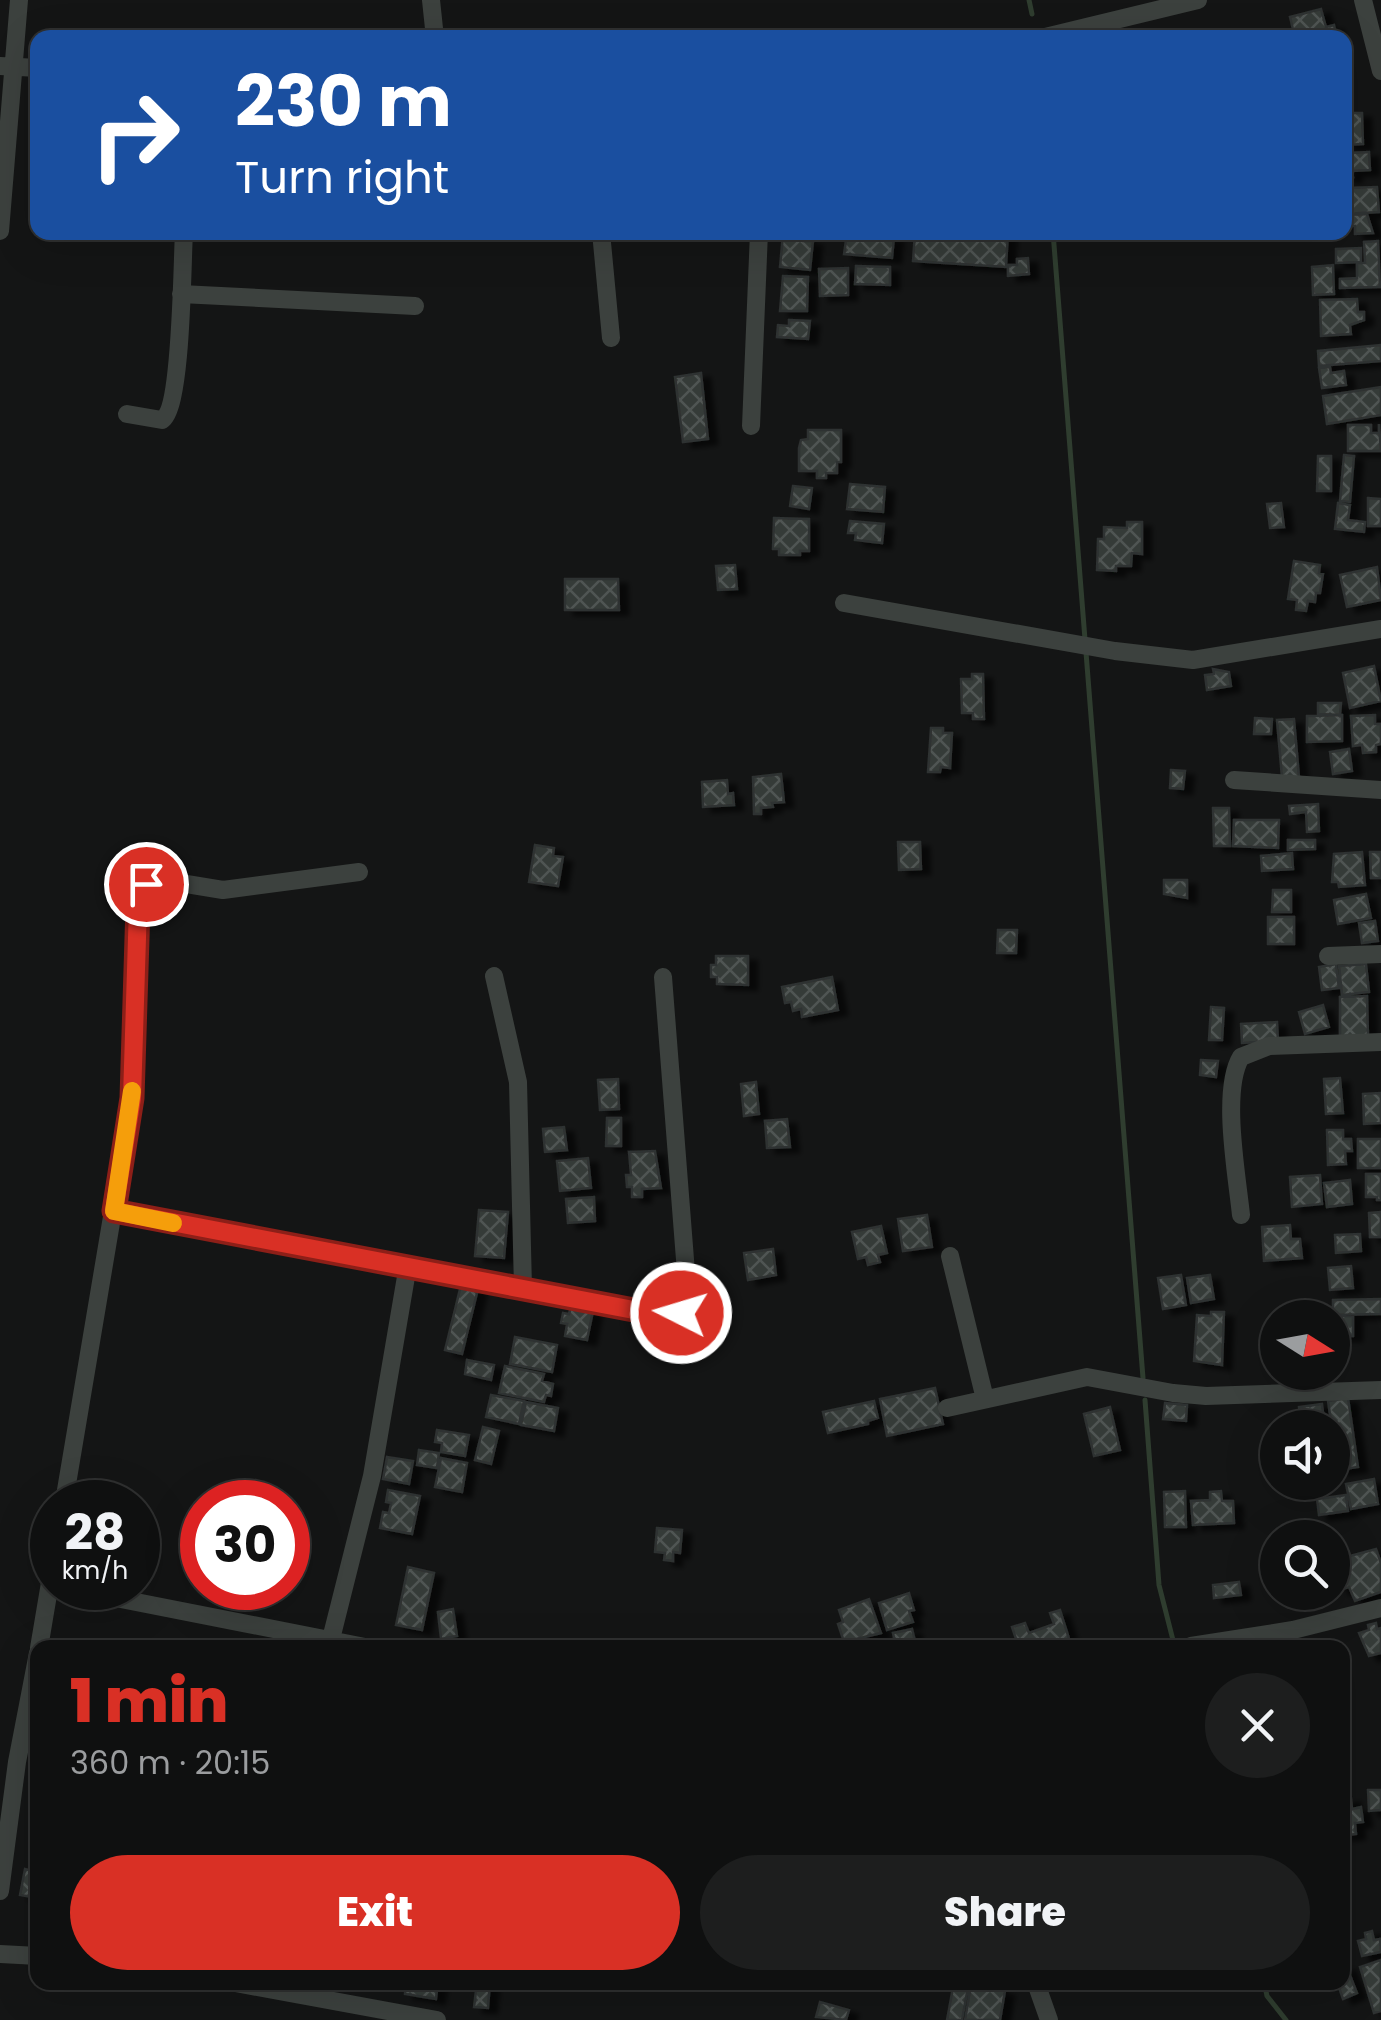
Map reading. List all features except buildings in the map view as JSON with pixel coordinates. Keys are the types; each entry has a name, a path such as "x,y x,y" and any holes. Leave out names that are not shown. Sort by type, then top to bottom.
{"street":[{"path":"0,231 6,67 19,0"},
{"path":"431,0 434,30"},
{"path":"1074,30 1198,0"},
{"path":"1363,0 1381,71"},
{"path":"127,414 162,420 170,412 177,366 183,240"},
{"path":"603,240 611,338"},
{"path":"751,426 759,240"},
{"path":"180,294 415,306"},
{"path":"844,603 1073,644 1193,660 1381,629"},
{"path":"1234,780 1381,790"},
{"path":"68,1480 132,1098 138,906 146,884 156,880 223,890 359,872"},
{"path":"1328,956 1381,954"},
{"path":"494,976 518,1082 523,1288"},
{"path":"114,1211 660,1315 681,1313 685,1309 686,1279 663,977"},
{"path":"1241,1215 1230,1109 1232,1080 1240,1057 1269,1046 1381,1042"},
{"path":"950,1256 984,1399"},
{"path":"331,1639 372,1476 408,1265"},
{"path":"947,1408 1086,1377 1206,1396 1381,1390"},
{"path":"160,1604 335,1640"},
{"path":"1229,1640 1293,1630 1381,1608"},
{"path":"40,1640 48,1610"},
{"path":"0,1892 30,1695"},
{"path":"18,1762 30,1764"},
{"path":"0,1954 30,1956"},
{"path":"274,1990 437,2020"},
{"path":"1038,1990 1049,2020"}],"waterway":[{"path":"1029,0 1032,14"},
{"path":"1054,240 1143,1378"},
{"path":"1145,1400 1159,1585 1173,1640"},
{"path":"1266,1990 1286,2020"}],"slow traffic":[{"path":"132,1091 114,1211 173,1223"}],"route":[{"path":"146,884 138,906 132,1098 114,1211 660,1315 681,1313"}]}
